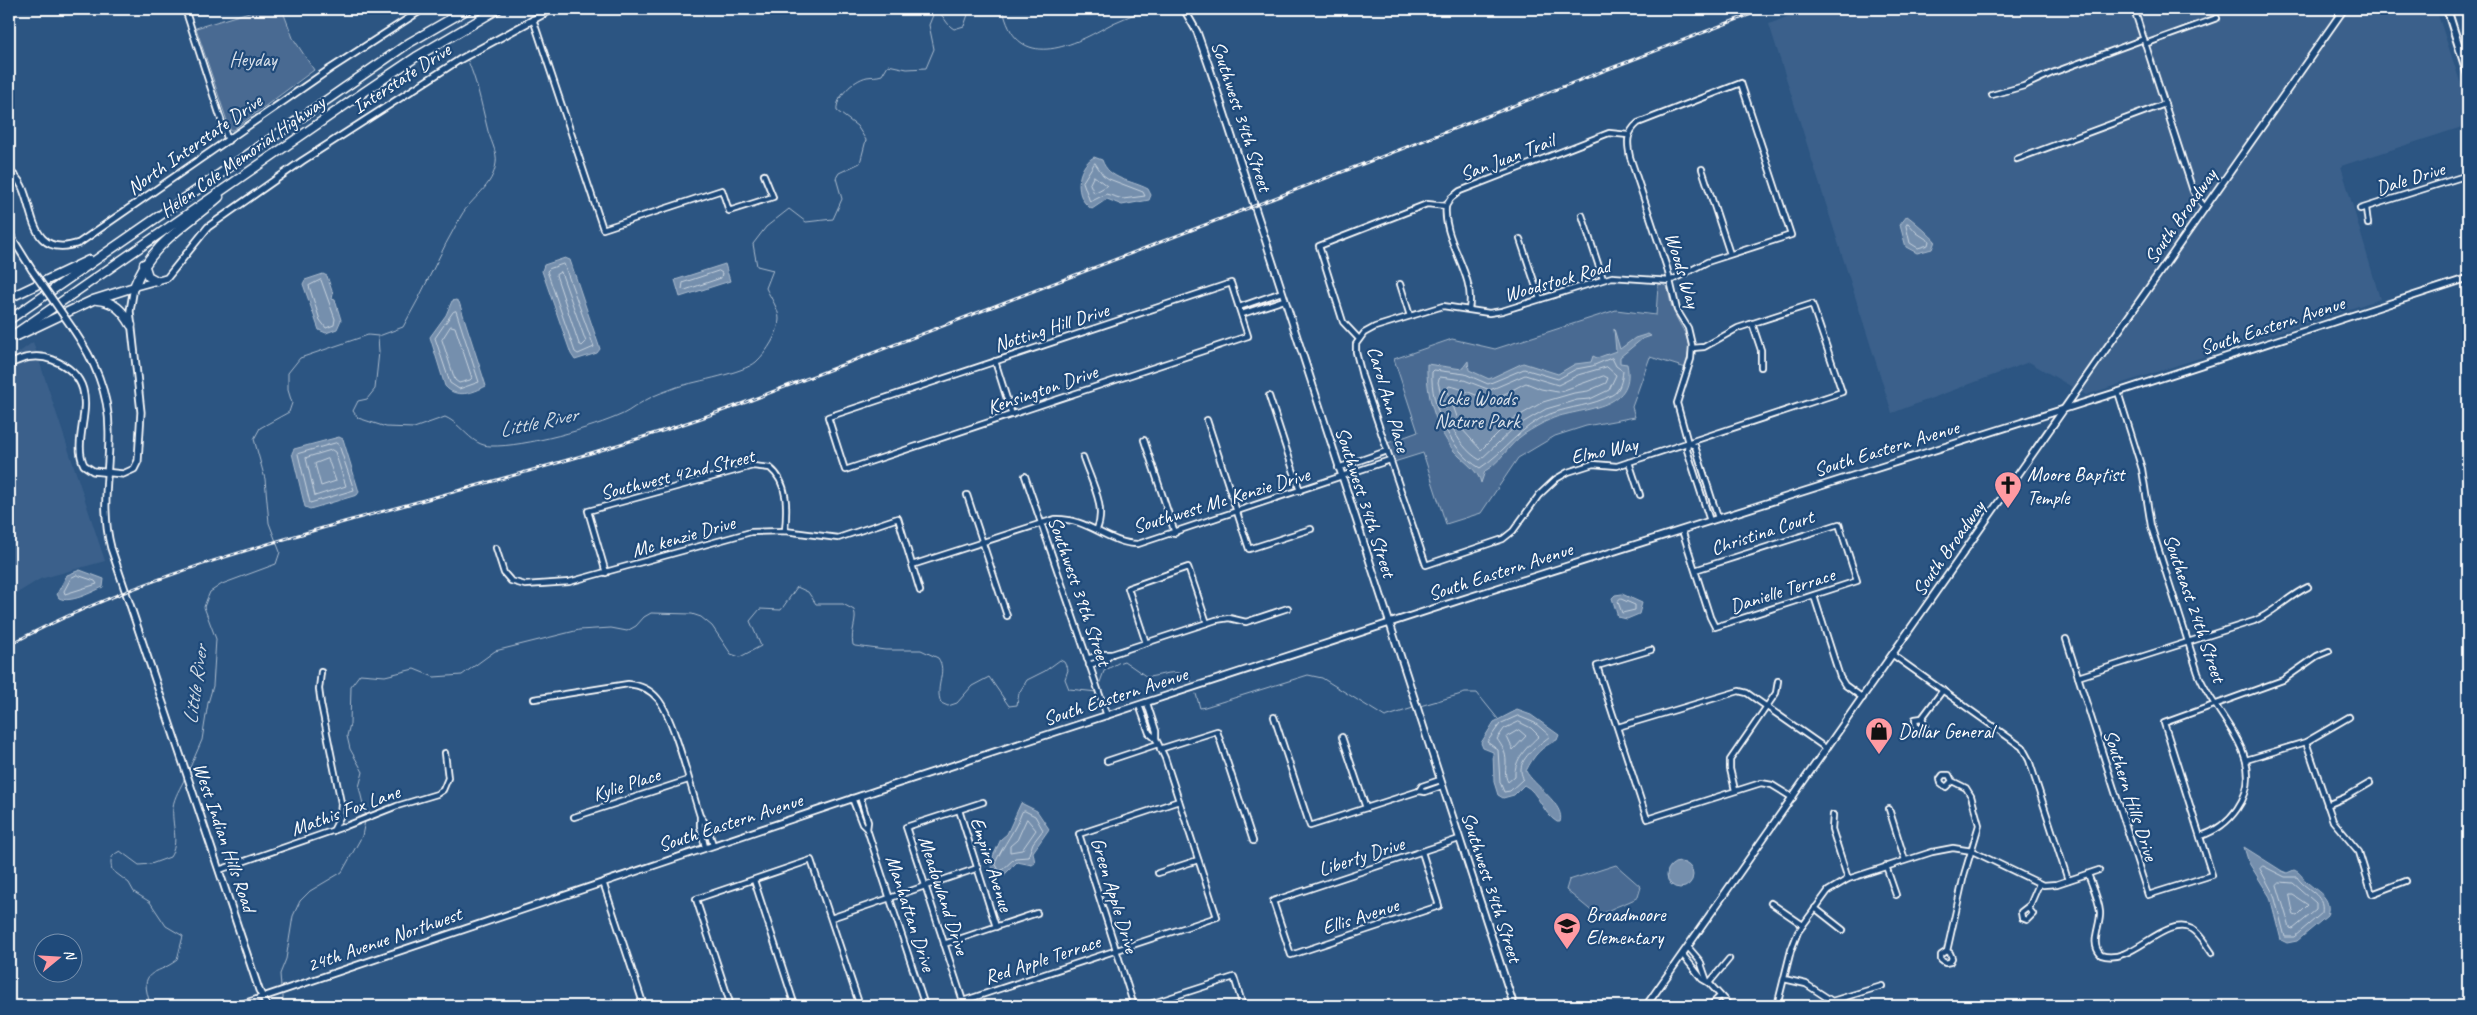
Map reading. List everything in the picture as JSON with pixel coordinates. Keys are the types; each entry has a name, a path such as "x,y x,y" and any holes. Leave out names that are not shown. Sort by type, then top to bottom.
{"highway":[{"name":"Helen Cole Memorial Highway","path":"9,320 410,43 468,9"},
{"name":"Helen Cole Memorial Highway","path":"9,339 416,57 498,9"},
{"path":"9,339 93,300 134,287 144,264 161,244 246,173"},
{"path":"10,297 104,253"},
{"path":"144,264 148,276 157,281"},
{"path":"93,300 115,305 124,313 131,325"}],"main road":[{"path":"2447,9 2468,76"}],"street":[{"path":"185,9 228,141"},
{"name":"North Interstate Drive","path":"9,172 19,180 33,222 40,234 54,244 69,246 85,240 364,46 424,9"},
{"name":"Interstate Drive","path":"134,287 157,281 172,274 204,232 243,202 432,77 554,9"},
{"name":"Southwest 34th Street","path":"1184,9 1196,32 1210,69 1514,1006"},
{"path":"2134,9 2193,191 2205,208"},
{"name":"South Broadway","path":"1646,1006 2344,9"},
{"path":"1992,95 2024,86 2052,73 2217,18"},
{"path":"533,19 603,229 722,190 729,211 773,197 764,175"},
{"path":"2461,54 2468,51"},
{"path":"1628,135 1638,123 1741,83 1791,235 1707,262 1670,281"},
{"path":"2017,159 2165,104"},
{"name":"San Juan Trail","path":"1318,246 1426,204 1446,206 1455,194 1609,133 1628,135"},
{"name":"Woods Way","path":"1628,135 1627,144 1630,157 1670,281 1676,310 1688,328 1692,348"},
{"path":"1702,169 1730,254"},
{"name":"Dale Drive","path":"2368,224 2363,209 2468,176"},
{"path":"1446,206 1447,222 1470,290 1468,309"},
{"path":"1582,215 1603,279"},
{"name":"West Indian Hills Road","path":"9,233 95,365 106,400 109,430 104,502 107,534 266,1006"},
{"path":"1520,239 1540,299"},
{"name":"Carol Ann Place","path":"1318,246 1344,322 1359,339 1356,344 1357,357 1426,565"},
{"name":"Woodstock Road","path":"1359,339 1375,328 1443,306 1495,312 1616,276 1670,281"},
{"name":"South Eastern Avenue","path":"544,902 852,798 1469,597 2065,409 2468,278"},
{"name":"Notting Hill Drive","path":"845,470 828,417 995,361 1231,283 1248,336"},
{"path":"1400,284 1410,316"},
{"path":"9,365 24,358 42,357 56,362 71,372 80,384 85,401 82,460 91,470 123,474 130,471 136,465 139,454 141,405 131,325 130,304 134,287"},
{"path":"1239,307 1282,292"},
{"path":"1242,314 1284,300"},
{"name":"Elmo Way","path":"1426,565 1503,539 1513,531 1539,495 1564,474 1586,465 1612,467 1629,462 1842,392 1812,304 1752,323"},
{"path":"1710,521 1687,450 1688,443 1677,403 1692,348 1704,347 1738,328 1752,323 1761,350 1761,367"},
{"name":"Kensington Drive","path":"845,470 1248,336"},
{"path":"995,361 1012,415"},
{"name":"Southeast 24th Street","path":"2118,392 2145,482 2151,526 2201,680 2242,747 2246,760 2248,781 2244,799 2230,818 2217,829 2201,836"},
{"path":"1269,396 1300,491"},
{"path":"1207,420 1249,549 1311,529"},
{"path":"1144,440 1175,533"},
{"path":"1688,443 1695,446 1718,518"},
{"path":"1338,468 1387,451"},
{"path":"1084,457 1101,511 1097,529"},
{"name":"Southwest Mc Kenzie Drive","path":"912,565 1055,518 1069,518 1130,544 1143,543 1390,460"},
{"path":"1629,462 1640,494"},
{"name":"Southwest 42nd Street","path":"606,573 588,511 752,466 770,468 781,481 787,511 785,531"},
{"name":"Southwest 39th Street","path":"1025,476 1107,716"},
{"path":"967,495 1007,616"},
{"name":"Mc kenzie Drive","path":"496,548 504,573 511,581 524,585 569,582 751,532 785,531 838,538 898,518 912,565"},
{"name":"Christina Court","path":"1695,570 1839,524 1857,581"},
{"path":"1682,530 1695,570"},
{"path":"912,565 920,591"},
{"path":"1146,643 1128,588 1188,567 1207,623"},
{"name":"Danielle Terrace","path":"1695,570 1715,627 1857,581"},
{"path":"2078,677 2261,618 2296,593 2308,587"},
{"path":"1814,596 1840,677 1845,685 1863,698"},
{"path":"1087,659 1103,654 1112,654 1207,623 1229,618 1246,622 1288,608"},
{"name":"Southern Hills Drive","path":"2066,639 2148,895 2212,874 2201,836"},
{"path":"1651,650 1597,666 1647,819 1735,790 1767,783 1793,798"},
{"path":"2201,836 2164,723 2283,680 2317,656 2329,651"},
{"path":"1090,665 1104,660 1112,654"},
{"path":"1893,655 2022,747 2029,760 2068,880"},
{"path":"321,672 318,689 320,704 341,803 340,817 333,831"},
{"path":"1735,790 1730,770 1730,760 1776,693 1778,681"},
{"path":"534,699 623,684 638,685 658,698 665,710 700,816 700,826 705,848"},
{"path":"1922,718 1943,690"},
{"path":"1618,727 1735,691 1747,693 1827,749"},
{"path":"1147,703 1156,731 1157,742 1198,860 1158,873"},
{"path":"1140,705 1149,734 1157,742"},
{"path":"2246,760 2306,742 2349,717"},
{"path":"1274,718 1310,826 1419,791 1425,792 1441,783"},
{"path":"1160,749 1217,731 1253,841"},
{"path":"1342,737 1366,808"},
{"path":"1107,760 1157,742"},
{"path":"2306,742 2336,826 2360,852 2372,894 2406,881"},
{"name":"Mathis Fox Lane","path":"219,870 333,831 384,810 440,792 448,778 445,753"},
{"name":"Kylie Place","path":"574,817 688,780"},
{"path":"1947,951 1964,875 1979,820 1966,788 1952,782"},
{"path":"2327,805 2346,797 2370,783"},
{"name":"Manhattan Drive","path":"860,796 868,822 867,829 926,1006"},
{"name":"Manhattan Drive","path":"852,798 862,824 867,829"},
{"name":"Green Apple Drive","path":"1134,1006 1079,834 1179,801"},
{"path":"959,810 982,802"},
{"path":"1889,809 1906,860"},
{"name":"Meadowland Drive","path":"959,810 906,827 963,1001"},
{"name":"Empire Avenue","path":"959,810 996,927"},
{"path":"1833,814 1832,829 1848,879"},
{"path":"700,816 707,825 713,845"},
{"name":"Liberty Drive","path":"1291,955 1273,901 1459,839"},
{"path":"1777,1006 1794,941 1803,925 1828,891 1848,879 1943,849 1953,848 1972,851 2039,884 2050,885 2099,870"},
{"name":"Ellis Avenue","path":"1291,955 1439,906 1422,852"},
{"path":"731,1006 696,899 812,860 860,1006"},
{"name":"Red Apple Terrace","path":"963,1001 1217,918 1198,860"},
{"path":"1886,866 1896,896"},
{"path":"831,918 978,868"},
{"path":"2088,874 2100,912 2096,942 2097,950 2101,955 2116,957 2132,951 2160,933 2184,927 2196,932 2212,953"},
{"path":"754,880 795,1006"},
{"path":"603,882 644,1006"},
{"path":"2028,908 2039,884"},
{"name":"24th Avenue Northwest","path":"235,1006 544,902"},
{"path":"1772,903 1803,925"},
{"path":"1815,908 1843,930"},
{"path":"944,944 1037,913"},
{"path":"1688,947 1700,961 1708,982 1730,1006"},
{"path":"1683,955 1702,979 1708,982"},
{"path":"1708,982 1729,959"},
{"path":"1144,1006 1234,977 1243,1006"},
{"path":"1784,979 1806,984 1832,1001 1882,986"},
{"path":"1710,1006 1720,996"}],"shaded area":[{"path":"1807,9 2436,9 2468,106 2468,125 2341,166 2380,299 2086,395 2029,362 1892,413 1769,24"},
{"path":"33,342 105,561 40,579 9,598 9,360"}],"green space":[{"name":"Heyday","path":"259,9 282,9 293,38 314,70 233,130 230,130 196,28"},
{"name":"Lake Woods Nature Park","path":"1662,284 1667,287 1672,307 1688,341 1689,348 1686,368 1650,357 1632,407 1635,417 1586,426 1555,436 1518,458 1481,513 1446,524 1423,453 1394,462 1388,443 1418,432 1394,359 1452,339 1495,349 1616,310 1656,315 1658,285"},
{"path":"1616,865 1641,887 1638,897 1607,911 1600,918 1566,890 1569,880"}],"water":[{"path":"1094,157 1102,160 1105,167 1115,176 1148,189 1151,195 1149,200 1122,205 1107,199 1092,209 1082,198 1079,183 1083,168"},
{"path":"1907,216 1935,241 1932,249 1917,253 1906,247 1900,225"},
{"path":"565,258 570,260 600,349 597,353 575,360 571,354 542,271 544,265"},
{"path":"725,264 730,281 680,297 675,280"},
{"path":"323,274 327,276 333,294 332,299 335,300 341,320 337,329 326,333 319,330 303,284 305,280"},
{"path":"456,300 459,302 486,386 465,394 449,390 445,386 430,337 446,315 452,301"},
{"path":"1614,329 1620,349 1635,338 1648,334 1651,336 1642,339 1620,357 1620,363 1627,364 1628,380 1623,391 1615,399 1603,405 1551,419 1524,434 1496,463 1485,471 1481,483 1477,474 1447,442 1437,421 1428,387 1427,364 1462,369 1468,361 1469,370 1489,379 1523,363 1558,374 1575,364 1591,362 1593,356 1597,358 1616,351"},
{"path":"339,437 343,439 359,492 357,495 310,509 305,507 292,453 294,449"},
{"path":"80,570 104,579 103,587 69,600 59,598 57,594 67,575"},
{"path":"1622,594 1642,603 1639,614 1627,619 1618,617 1612,598 1615,595"},
{"path":"1517,710 1531,715 1559,735 1557,740 1538,752 1526,771 1554,802 1561,816 1560,822 1552,818 1533,792 1524,785 1514,795 1503,798 1498,795 1494,782 1493,752 1483,748 1481,743 1494,722"},
{"path":"1021,803 1037,811 1049,829 1033,852 1035,863 1032,865 1017,862 1001,878 995,875 990,863 1001,839 1007,834"},
{"path":"2244,847 2282,871 2287,873 2294,870 2298,872 2326,899 2328,904 2327,916 2297,941 2287,943 2281,940 2270,897 2249,863"},
{"path":"1680,862 1689,866 1693,875 1689,884 1680,888 1671,884 1667,875 1671,866"}],"waterway":[{"name":"Little River","path":"378,337 379,352 375,389 367,399 358,401 353,411 358,418 386,427 414,428 445,417 457,424 472,439 491,446 540,440 577,431 623,414 654,396 677,387 750,366 768,348 775,336 779,319 776,307 766,288 773,270 757,266 753,244 766,227 789,209 806,222 833,219 842,199 836,178 839,173 860,163 866,140 857,126 837,111 842,95 856,82 867,77 882,75 888,65 907,69 926,68 934,49 929,25 935,10 954,29 964,26 970,9"},
{"name":"Little River","path":"1003,9 1009,28 1018,40 1030,47 1043,49 1073,43 1146,9"},
{"path":"379,336 403,327 461,216 487,185 494,171 496,154 468,61"},
{"name":"Little River","path":"188,772 202,740 208,703 213,686 216,639 204,607 207,599 210,592 222,584 276,564 280,552 269,523 265,479 254,439 260,428 289,412 292,403 288,390 288,373 300,358 368,335 378,336"},
{"path":"366,817 359,787 363,772 350,749 347,736 350,724 351,686 360,674 385,676 414,669 434,677 462,675 495,651 579,630 611,628 627,631 651,613 692,614 701,617 712,626 731,654 740,657 761,646 750,621 760,609 781,610 797,587 808,592 816,604 843,604 854,610 853,645 885,650 921,650 938,658 942,669 939,697 941,703 948,706 957,703 972,686 989,677 1009,706 1017,705 1019,693 1027,680 1045,671 1060,660 1064,662 1068,670 1065,679 1069,689 1097,692"},
{"path":"1099,685 1104,671 1124,661 1147,677 1177,673 1183,674 1192,682"},
{"path":"1196,694 1200,708 1308,675 1322,678 1385,717 1413,708"},
{"path":"1420,706 1465,693 1477,693 1498,719"},
{"name":"Little River","path":"151,1006 147,994 147,979 150,975 177,960 183,936 166,926 150,902 134,892 129,883 112,870 111,861 114,855 120,851 139,865 151,864 170,857 173,851 175,833 174,803 185,778"},
{"path":"281,987 280,974 286,959 293,916 300,901 310,891 342,872 362,836 365,821"},
{"path":"283,994 283,1006"}],"railway":[{"path":"9,645 91,606 176,573 307,532 596,451 741,404 1764,9"}],"place":[{"name":"Moore Baptist Temple","path":"2008,509"},
{"name":"Dollar General","path":"1879,755"},
{"name":"Broadmoore Elementary","path":"1567,950"}]}
